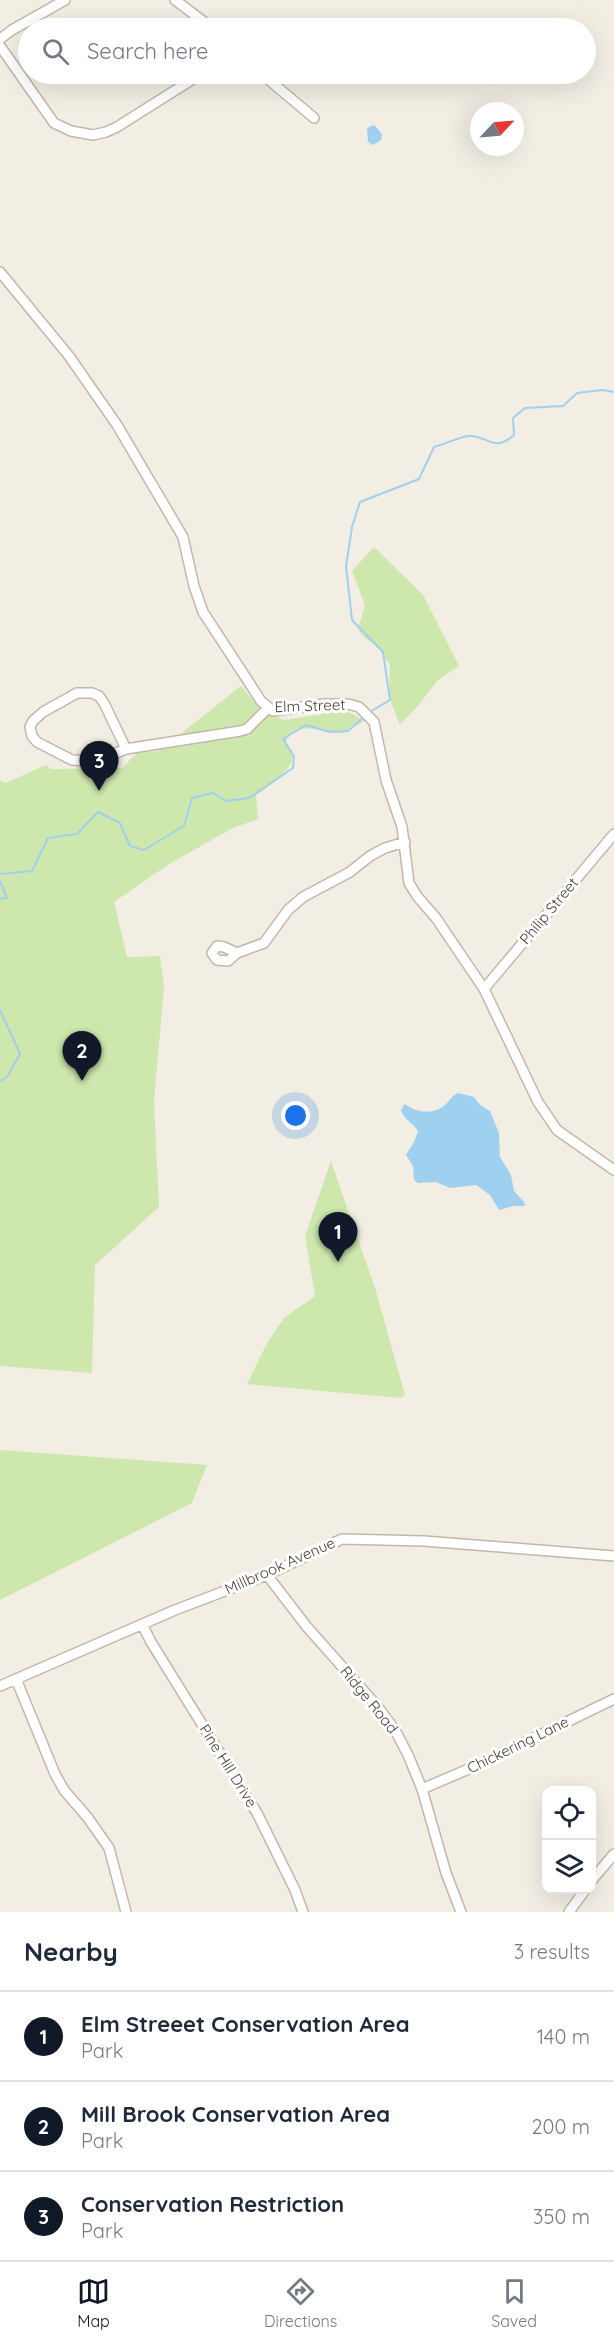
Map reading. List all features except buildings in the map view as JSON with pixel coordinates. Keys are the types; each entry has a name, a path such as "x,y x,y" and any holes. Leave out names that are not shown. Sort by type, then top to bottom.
{"street":[{"path":"33,18 65,0"},
{"path":"175,0 199,18"},
{"path":"0,39 18,27"},
{"path":"0,46 18,72"},
{"path":"27,84 54,123 70,131 93,135 117,127 185,84"},
{"path":"274,84 314,118"},
{"name":"Elm Street","path":"0,272 75,364 117,425 175,520 183,537 194,586 203,612 261,702 273,711 342,703 359,707 374,722 386,780 405,842 410,883 484,988 538,1102 557,1130 614,1170"},
{"path":"126,749 104,703 99,696 92,693 77,693 43,712 30,727 32,736 37,742 72,760 102,759 126,749 247,729 268,708"},
{"name":"Philip Street","path":"484,988 614,834"},
{"path":"237,954 264,943 288,910 303,897 350,872 385,848 405,842"},
{"name":"Millbrook Avenue","path":"0,1686 175,1610 267,1575 342,1539 424,1541 614,1556"},
{"name":"Ridge Road","path":"267,1575 307,1627 378,1707 395,1730 422,1789 446,1873 461,1912"},
{"name":"Pine Hill Drive","path":"142,1624 257,1814 295,1890 303,1912"},
{"path":"16,1679 55,1774 64,1790 109,1848 126,1912"},
{"name":"Chickering Lane","path":"422,1789 478,1765 614,1699"},
{"path":"596,1874 614,1854"},
{"path":"569,1912 582,1894"}],"green space":[{"path":"374,547 423,595 459,666 438,680 400,725 389,697 390,665 379,649 358,629 365,605 352,571"},
{"path":"241,686 262,711 284,720 342,711 351,713 364,721 343,733 303,729 290,735 286,743 293,754 292,761 272,784 256,795 258,819 233,828 169,864 114,902 127,957 160,956 164,987 154,1102 159,1207 95,1265 92,1373 0,1366 0,780 5,783 46,765 51,769 122,768 137,753 159,751"},
{"path":"331,1161 375,1288 405,1395 400,1398 247,1384 267,1343 284,1318 315,1296 305,1236"},
{"path":"0,1450 207,1465 192,1503 0,1600"}],"water":[{"path":"374,125 382,134 381,140 373,145 368,142 367,128"},
{"path":"458,1093 474,1097 480,1105 490,1111 499,1133 500,1157 511,1175 514,1191 525,1206 499,1210 490,1195 476,1185 450,1188 436,1182 418,1183 414,1180 413,1166 406,1155 418,1131 401,1111 403,1106 405,1104 415,1110 426,1112 437,1110"}],"waterway":[{"path":"370,712 390,700 383,652 352,620 346,566 352,527 360,502 419,479 434,447 468,436 501,443 514,435 513,418 525,408 563,406 577,393 602,390 614,392"},
{"path":"0,874 32,871 48,838 77,834 98,812 120,823 130,846 144,850 184,826 192,798 213,793 226,801 249,798 293,768 294,756 283,739 306,725 330,732 348,731 363,718"},
{"path":"0,881 7,898 0,899"},
{"path":"0,1010 20,1054 7,1077 0,1081"}],"place":[{"name":"Conservation Restriction","path":"99,791"},
{"name":"Mill Brook Conservation Area","path":"82,1081"},
{"name":"Elm Streeet Conservation Area","path":"338,1262"}]}
